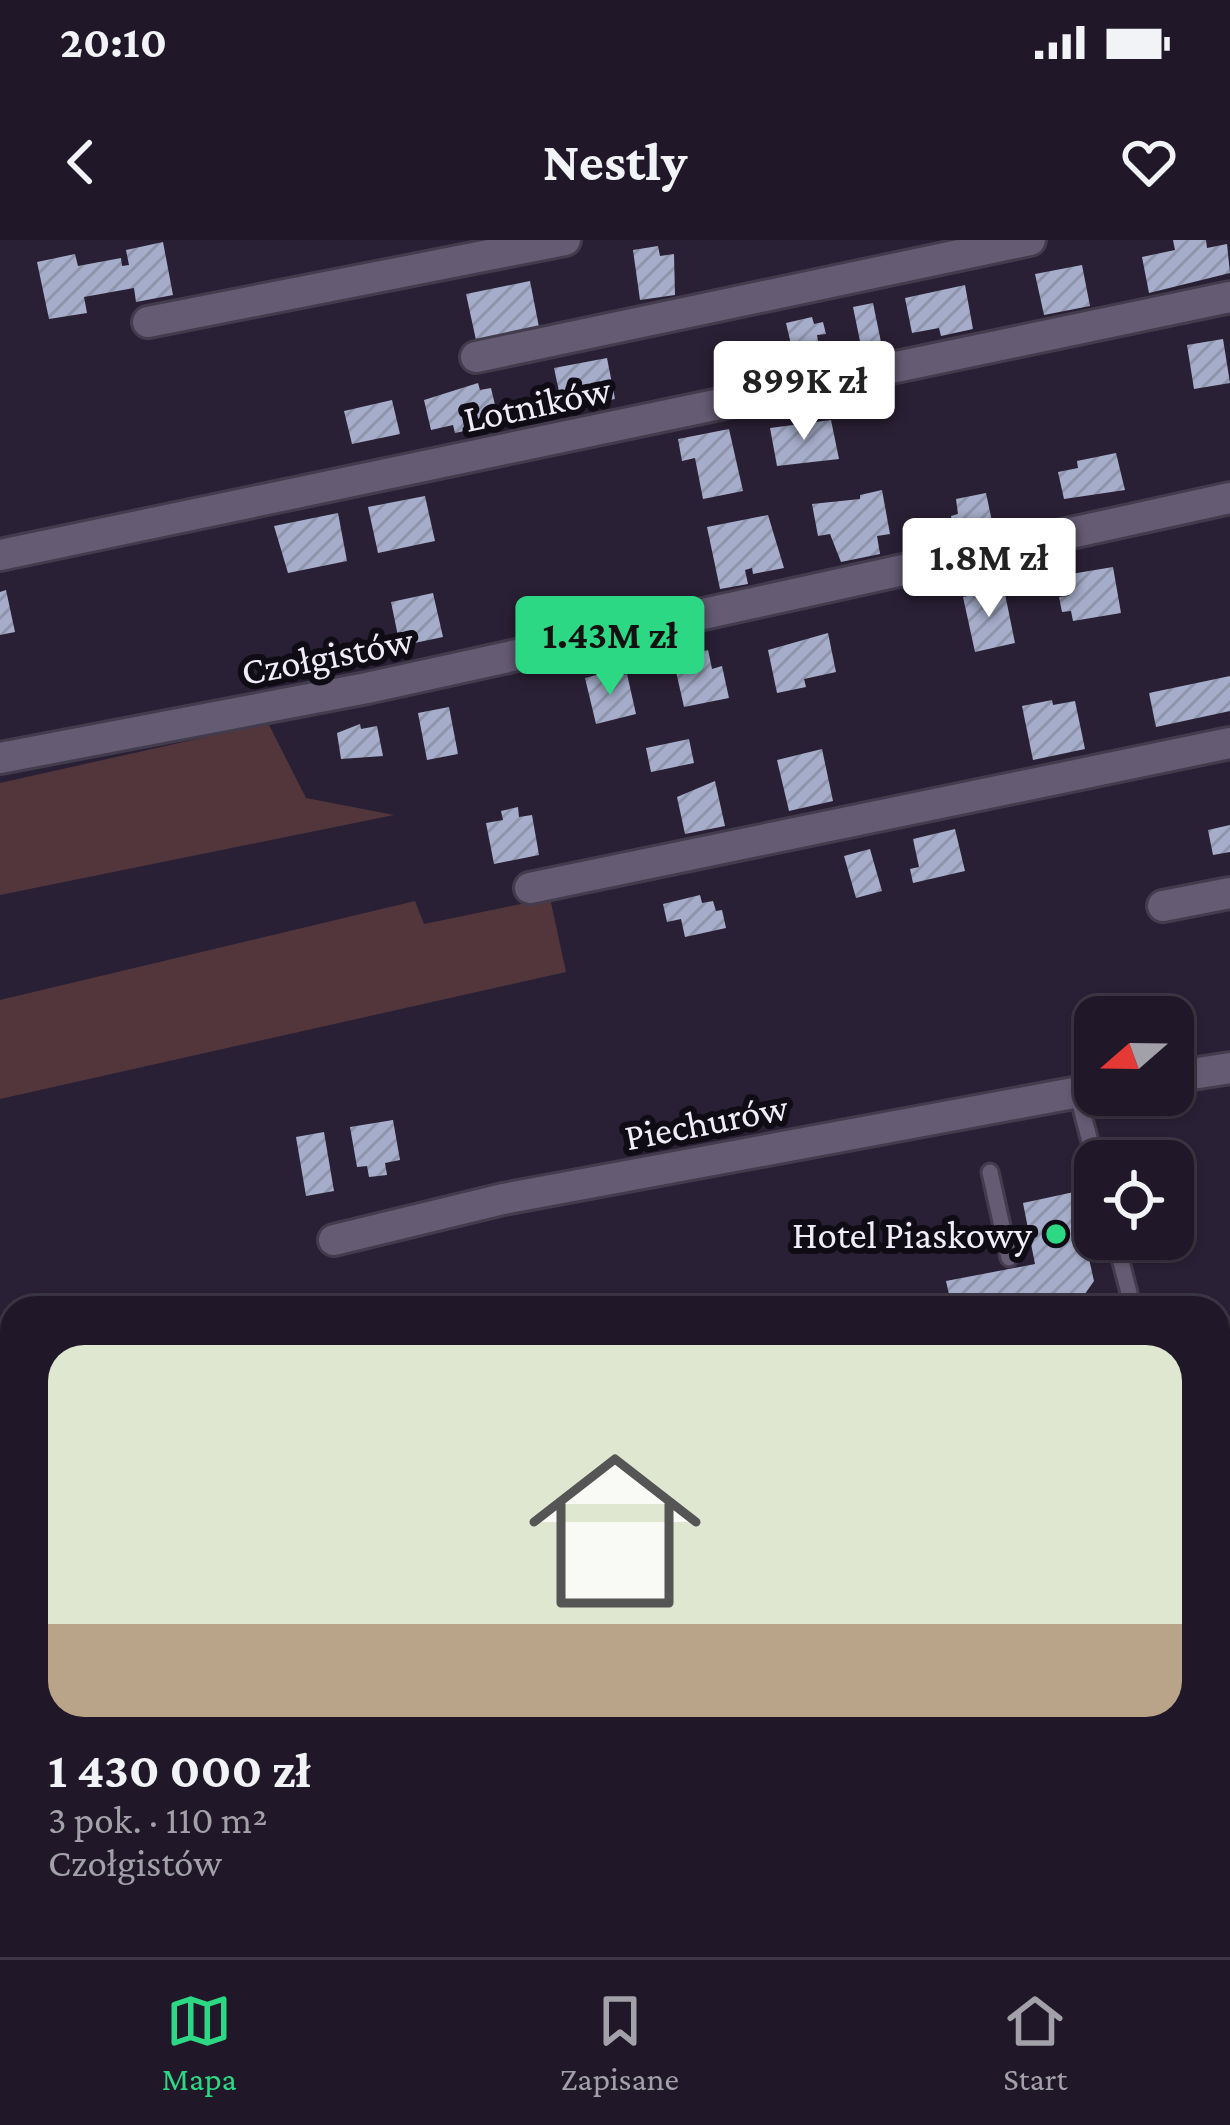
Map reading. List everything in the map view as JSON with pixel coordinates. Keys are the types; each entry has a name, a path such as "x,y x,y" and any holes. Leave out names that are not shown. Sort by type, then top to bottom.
{"street":[{"path":"148,322 566,240"},
{"name":"Lotników","path":"476,357 1030,240"},
{"name":"Lotników","path":"0,555 1230,297"},
{"name":"Czołgistów","path":"0,758 367,688 1230,498"},
{"path":"530,888 1230,743"},
{"path":"1163,906 1230,893"},
{"path":"1194,1074 1230,1068"},
{"name":"Piechurów","path":"334,1240 502,1199 1074,1092"}],"lane":[{"path":"990,1172 1009,1258"},
{"path":"1120,1260 1130,1296"}],"green space":[{"path":"268,723 306,798 394,815 0,895 0,783"},
{"path":"550,898 566,972 0,1099 0,1000 415,901 424,924"}],"building":[{"path":"1173,240 1206,240 1207,248 1227,244 1230,273 1149,293 1142,257 1175,250"},
{"path":"163,242 173,295 136,302 134,288 84,297 87,313 49,319 37,262 75,254 78,266 121,258 122,266 129,265 126,250"},
{"path":"658,246 660,256 674,254 675,295 640,300 633,250"},
{"path":"1082,265 1090,306 1044,315 1035,274"},
{"path":"530,281 539,327 476,340 466,294"},
{"path":"965,285 973,329 941,336 939,328 912,333 905,298"},
{"path":"873,303 882,347 862,351 853,307"},
{"path":"812,317 814,324 823,322 826,334 817,335 820,351 794,357 786,323"},
{"path":"1223,339 1230,383 1194,389 1187,345"},
{"path":"607,358 615,399 563,410 554,368"},
{"path":"478,383 480,390 491,388 495,405 504,403 508,422 483,427 485,434 471,436 469,430 455,433 453,425 431,430 424,400"},
{"path":"392,400 400,434 352,444 344,411"},
{"path":"831,420 839,459 777,466 770,428"},
{"path":"729,429 743,491 703,499 695,458 682,461 678,439"},
{"path":"1116,453 1125,490 1064,499 1058,472 1078,468 1077,461"},
{"path":"882,490 890,534 877,536 880,554 841,562 830,534 818,536 812,504 860,499 860,495"},
{"path":"986,493 994,531 963,538 961,526 953,528 956,499"},
{"path":"425,496 435,541 378,553 368,507"},
{"path":"338,513 347,561 288,573 274,526"},
{"path":"768,515 784,568 753,574 752,568 745,570 748,584 720,589 707,527"},
{"path":"1113,567 1121,613 1073,621 1071,611 1062,612 1059,597 1069,596 1065,575"},
{"path":"1004,589 1015,643 975,652 963,597"},
{"path":"6,590 15,632 0,635 0,592"},
{"path":"433,593 443,637 400,646 391,602"},
{"path":"828,633 836,672 804,679 806,687 777,693 768,650"},
{"path":"708,650 712,669 722,666 729,698 684,707 673,658"},
{"path":"600,674 602,680 627,674 636,714 596,724 585,678"},
{"path":"1230,676 1230,711 1156,727 1149,693"},
{"path":"1052,700 1053,705 1075,701 1085,749 1033,760 1022,706"},
{"path":"449,707 458,754 427,760 418,713"},
{"path":"360,724 361,729 377,726 383,756 341,759 337,733"},
{"path":"689,739 694,763 651,772 646,748"},
{"path":"822,749 833,801 789,811 777,760"},
{"path":"715,781 725,826 685,834 677,797"},
{"path":"518,807 519,817 532,815 539,855 494,864 486,823 503,820 501,811"},
{"path":"1230,825 1230,852 1213,855 1208,830"},
{"path":"955,829 965,871 913,883 910,869 919,867 913,839"},
{"path":"870,849 882,891 856,898 844,856"},
{"path":"700,895 702,903 713,901 716,911 722,910 726,928 685,937 681,919 667,922 663,904"},
{"path":"393,1120 400,1160 385,1163 387,1175 369,1177 367,1166 357,1167 350,1127"},
{"path":"324,1132 334,1191 306,1196 296,1137"},
{"name":"Hotel Piaskowy","path":"1074,1192 1074,1260 1089,1260 1094,1281 1083,1296 949,1296 946,1281 1035,1264 1023,1203"}],"place":[{"name":"Hotel Piaskowy","path":"1056,1234"}]}
